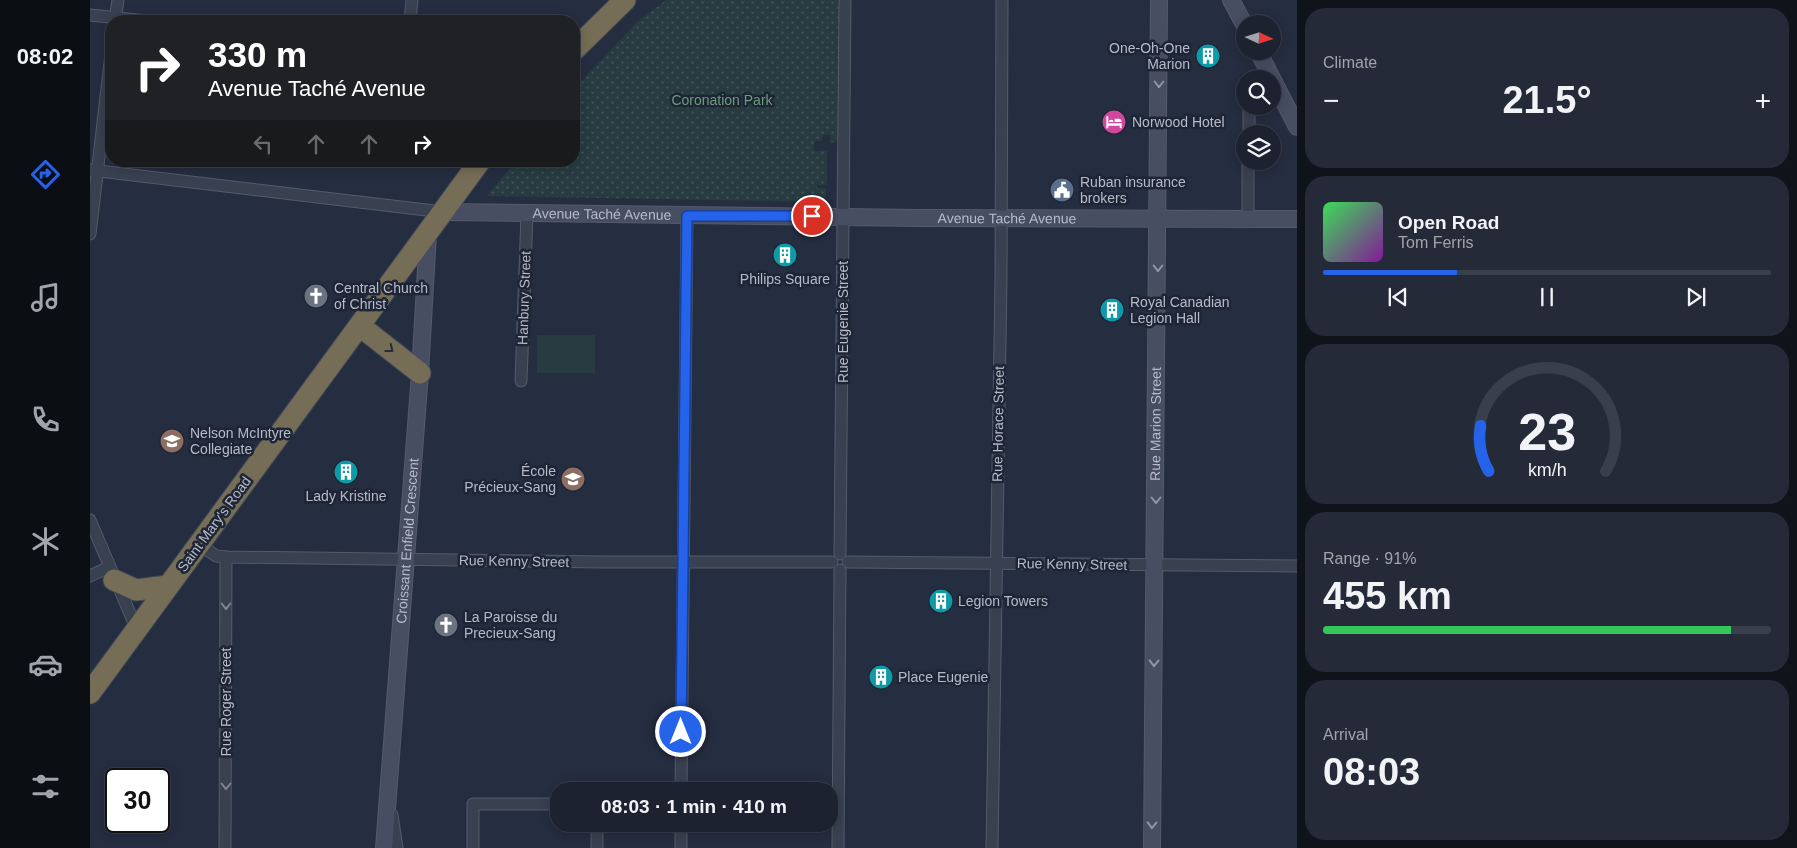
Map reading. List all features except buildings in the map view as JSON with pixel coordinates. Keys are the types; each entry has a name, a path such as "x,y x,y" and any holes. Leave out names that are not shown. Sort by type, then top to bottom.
{"highway":[{"path":"580,44 625,0"},
{"name":"Saint Mary's Road","path":"90,692 476,167"},
{"path":"360,326 420,373"},
{"path":"111,574 136,590 168,586"}],"street":[{"path":"116,15 118,0"},
{"path":"411,15 412,0"},
{"name":"Rue Eugenie Street","path":"838,848 845,0"},
{"name":"Rue Horace Street","path":"992,848 1002,218 1002,0"},
{"name":"Rue Marion Street","path":"1152,848 1156,565 1159,0"},
{"path":"1231,0 1239,15"},
{"path":"90,15 105,17"},
{"path":"1263,60 1297,127"},
{"path":"90,234 94,170 105,95"},
{"name":"Avenue Taché Avenue","path":"94,170 443,212 687,216 1297,219"},
{"path":"1248,170 1248,219"},
{"name":"Hanbury Street","path":"521,381 527,214"},
{"path":"681,782 687,216"},
{"name":"Croissant Enfield Crescent","path":"397,848 391,808 390,768 420,373 428,234"},
{"path":"90,520 111,574 137,630"},
{"name":"Rue Kenny Street","path":"199,544 216,556 226,557 1297,566"},
{"name":"Rue Roger Street","path":"226,557 226,848"},
{"path":"90,576 111,574"},
{"path":"384,848 390,768"},
{"path":"473,848 473,804 550,804"},
{"path":"597,848 598,832"},
{"path":"681,832 681,848"}],"green space":[{"name":"Coronation Park","path":"666,0 838,0 837,139 835,142 830,143 830,135 823,135 822,141 814,141 814,151 827,151 827,185 817,185 817,188 826,188 826,202 487,196 511,167 580,167 580,83 637,22"},
{"path":"537,335 595,335 595,373 537,373"}],"place":[{"name":"One-Oh-One Marion","path":"1208,56"},
{"name":"Norwood Hotel","path":"1114,122"},
{"name":"Ruban insurance brokers","path":"1062,190"},
{"name":"Philips Square","path":"785,255"},
{"name":"Central Church of Christ","path":"316,296"},
{"name":"Royal Canadian Legion Hall","path":"1112,310"},
{"name":"Nelson McIntyre Collegiate","path":"172,441"},
{"name":"Lady Kristine","path":"346,472"},
{"name":"École Précieux-Sang","path":"573,479"},
{"name":"Legion Towers","path":"941,601"},
{"name":"La Paroisse du Precieux-Sang","path":"446,625"},
{"name":"Place Eugenie","path":"881,677"}],"route":[{"path":"681,732 687,216 812,216"}]}
